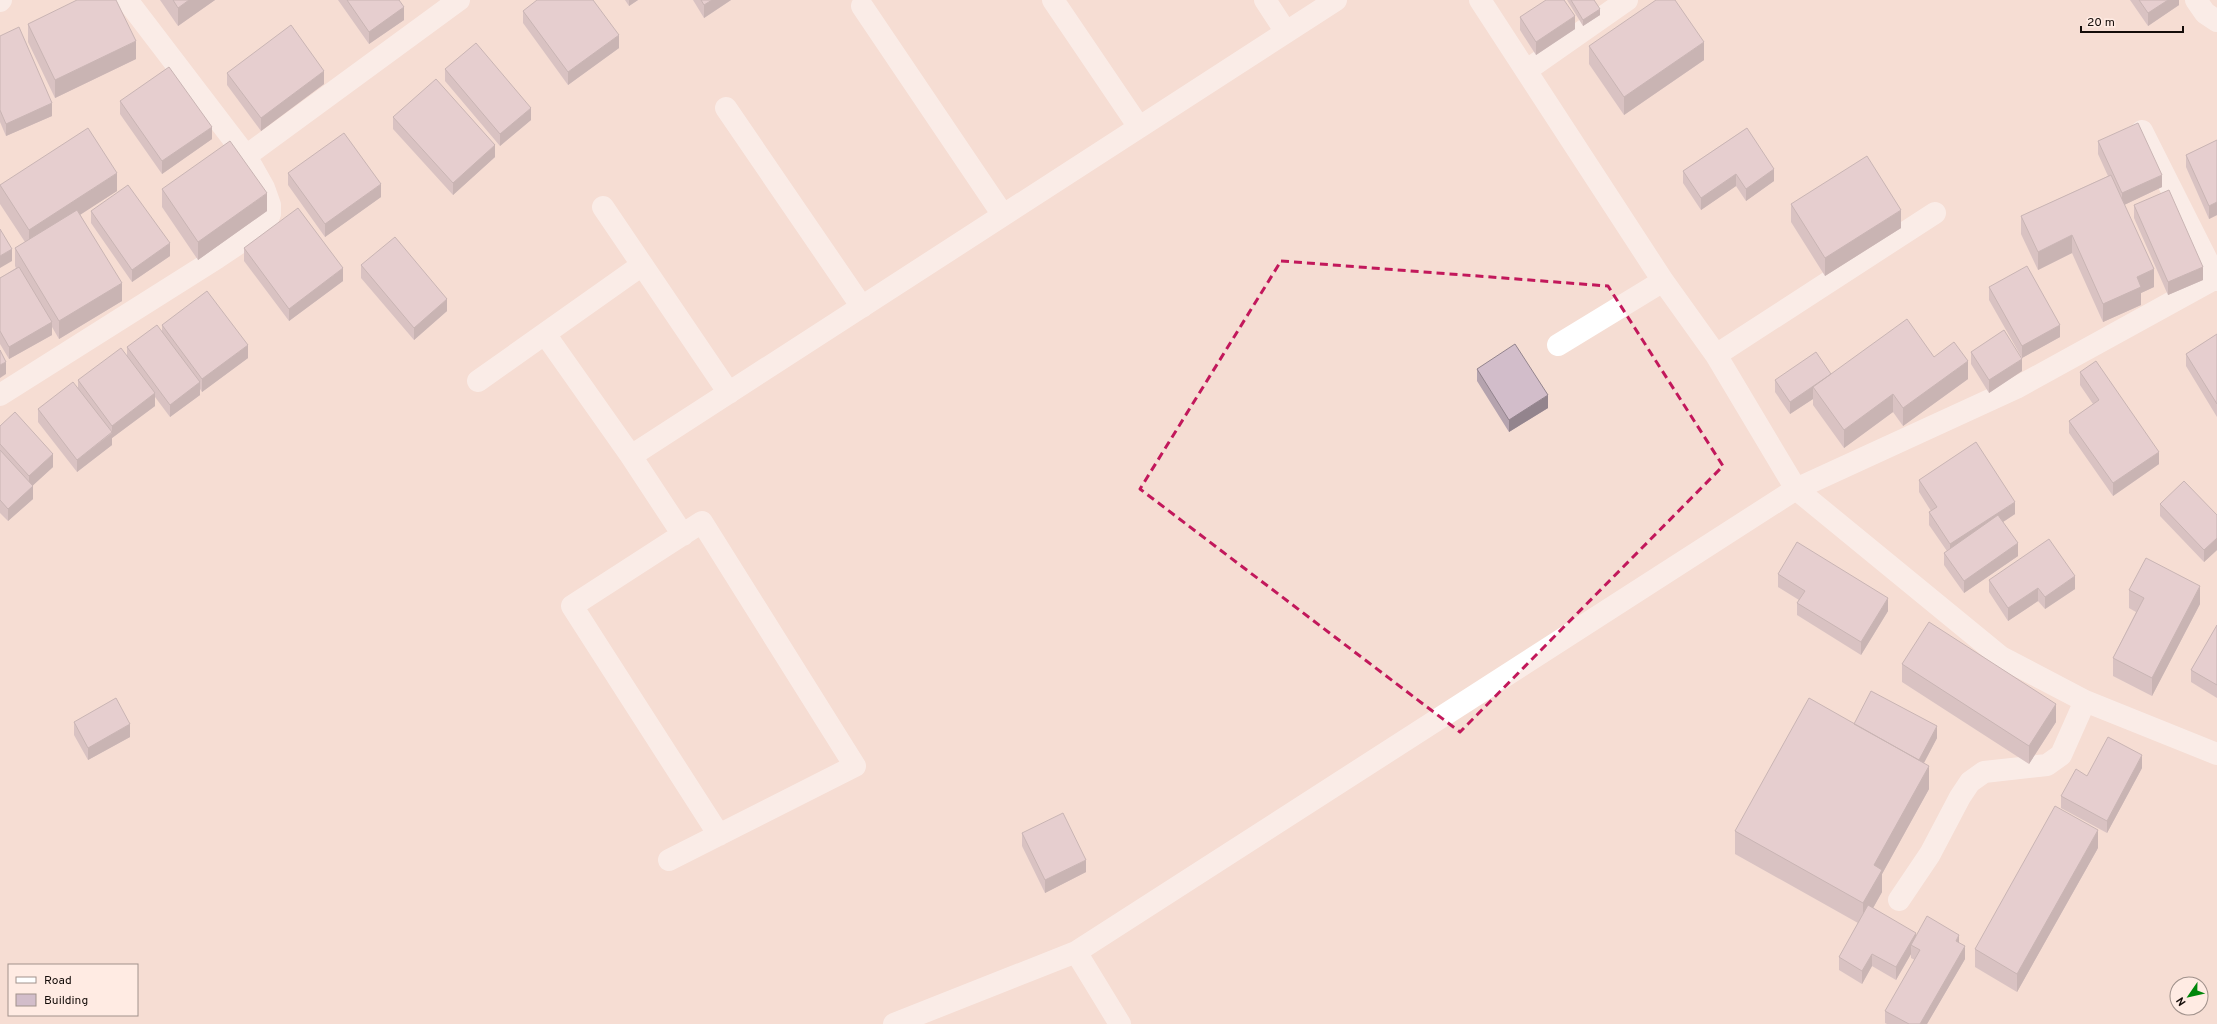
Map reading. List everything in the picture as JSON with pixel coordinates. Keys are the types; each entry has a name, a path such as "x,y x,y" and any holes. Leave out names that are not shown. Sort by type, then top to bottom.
{"street":[{"path":"0,395 217,258 254,233 267,221 270,205 264,188 246,156 127,0"},
{"path":"246,156 459,0"},
{"path":"1053,0 1139,127"},
{"path":"1265,0 1286,32"},
{"path":"631,456 1336,0"},
{"path":"1480,0 1527,70 1662,281 1716,355 1796,489 2000,658 2086,701 2217,754"},
{"path":"1527,70 1627,0"},
{"path":"2196,0 2205,13 2217,21"},
{"path":"862,6 1003,215"},
{"path":"726,108 862,307"},
{"path":"894,1024 1076,952 1796,489 2016,388 2216,279 2142,131"},
{"path":"603,207 729,393"},
{"path":"1716,355 1935,213"},
{"path":"478,381 642,265"},
{"path":"1558,345 1662,281"},
{"path":"545,334 631,456 683,535"},
{"path":"669,860 719,835 855,766 702,522 572,606 719,835"},
{"path":"1899,900 1930,854 1960,797 1970,782 1984,772 2047,765 2061,754 2086,701"},
{"path":"1076,952 1120,1024"}],"highlighted area":[{"path":"1281,261 1608,286 1723,466 1460,732 1140,489"}],"building":[{"path":"77,0 116,0 136,41 55,80 28,24"},
{"path":"173,0 189,0 178,8"},
{"path":"347,0 399,0 404,7 369,32"},
{"path":"537,0 593,0 619,35 568,72 523,11"},
{"path":"701,0 712,0 704,5"},
{"path":"1546,0 1564,0 1575,16 1536,42 1520,17"},
{"path":"1571,0 1594,0 1600,9 1583,20"},
{"path":"1656,0 1675,0 1704,42 1624,97 1589,46"},
{"path":"2139,0 2168,0 2148,13"},
{"path":"291,25 324,71 261,118 227,73"},
{"path":"19,27 52,103 6,124 0,110 0,36"},
{"path":"476,43 531,108 500,134 445,69"},
{"path":"169,67 212,127 162,161 120,101"},
{"path":"436,79 495,145 453,183 393,117"},
{"path":"2138,123 2162,175 2122,193 2098,141"},
{"path":"88,128 117,173 29,230 0,185"},
{"path":"1747,128 1774,169 1746,189 1736,174 1701,198 1683,171"},
{"path":"344,133 381,184 325,224 288,173"},
{"path":"2217,140 2217,202 2209,206 2186,155"},
{"path":"230,141 267,193 198,242 162,189"},
{"path":"1867,156 1901,210 1825,258 1791,204"},
{"path":"2111,175 2154,269 2137,277 2141,287 2103,304 2072,235 2038,252 2021,216"},
{"path":"128,185 170,243 132,270 91,211"},
{"path":"2169,190 2203,267 2168,282 2134,205"},
{"path":"298,208 343,268 289,309 244,248"},
{"path":"77,210 122,283 59,321 15,248"},
{"path":"0,229 12,249 0,256"},
{"path":"395,237 447,299 414,328 361,265"},
{"path":"2027,266 2060,325 2022,346 1989,287"},
{"path":"19,267 52,322 9,347 0,331 0,278"},
{"path":"207,291 248,345 202,379 162,325"},
{"path":"1907,319 1934,357 1954,342 1968,361 1903,408 1893,394 1844,430 1813,387"},
{"path":"157,325 200,382 170,405 127,347"},
{"path":"2004,330 2022,359 1989,380 1971,352"},
{"path":"2217,334 2217,404 2186,354"},
{"path":"1515,344 1548,395 1509,420 1477,369"},
{"path":"121,348 155,393 112,426 78,380"},
{"path":"0,350 6,362 0,365"},
{"path":"1816,352 1831,374 1790,402 1775,380"},
{"path":"2096,361 2159,452 2113,483 2069,421 2099,400 2080,372"},
{"path":"73,382 112,432 77,460 38,409"},
{"path":"15,412 53,454 29,476 0,444 0,426"},
{"path":"1976,442 2015,502 1950,544 1929,512 1937,507 1919,480"},
{"path":"0,450 33,486 8,509 0,500"},
{"path":"2184,481 2217,515 2217,538 2204,550 2160,504"},
{"path":"1998,515 2018,543 1964,581 1944,553"},
{"path":"2049,539 2075,576 2045,597 2038,588 2008,608 1989,580"},
{"path":"1797,542 1888,598 1861,642 1797,603 1805,591 1778,574"},
{"path":"2146,558 2200,586 2152,678 2113,658 2144,598 2129,590"},
{"path":"1929,622 2056,704 2029,746 1902,664"},
{"path":"2217,625 2217,685 2191,670"},
{"path":"1871,691 1937,726 1919,760 1854,724"},
{"path":"116,698 130,724 88,748 74,722"},
{"path":"1809,698 1929,766 1874,865 1882,870 1863,903 1735,831"},
{"path":"2108,737 2142,755 2107,821 2061,796 2076,769 2087,776"},
{"path":"2055,806 2098,830 2017,974 1975,949"},
{"path":"1063,813 1086,860 1045,880 1022,833"},
{"path":"1868,905 1916,933 1896,967 1872,954 1862,971 1839,957"},
{"path":"1927,916 1959,935 1956,941 1965,946 1920,1024 1909,1024 1885,1011 1920,950 1911,945"}]}
